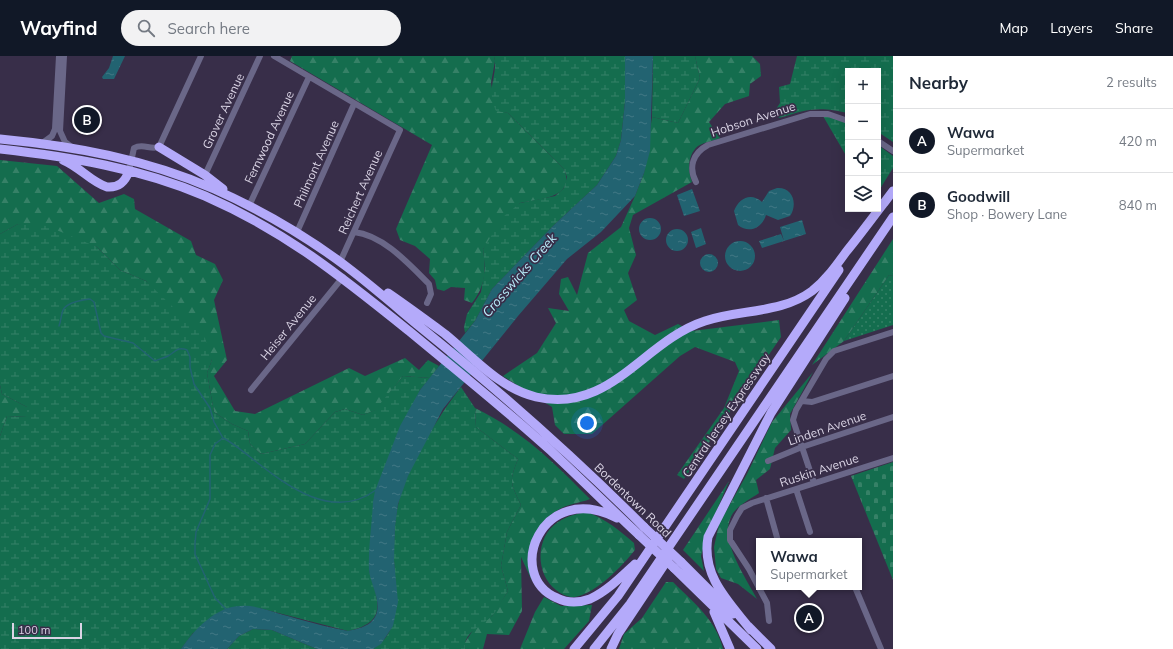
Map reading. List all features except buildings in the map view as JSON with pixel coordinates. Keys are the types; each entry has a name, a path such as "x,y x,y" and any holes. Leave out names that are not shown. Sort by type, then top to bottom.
{"highway":[{"path":"0,139 74,149 130,160 194,181 237,200 297,232 508,386 538,397 570,398 601,390 610,385 674,336 695,324 715,318 782,306 803,297 828,276 887,199"},
{"path":"159,147 205,175 237,200"},
{"path":"0,151 18,151 44,154 74,164 95,181 107,187 121,184 127,177 129,171"},
{"name":"Bordentown Road","path":"44,154 95,162 190,190 238,212 295,244 343,278 430,348 549,449 625,522 641,531"},
{"name":"Central Jersey Expressway","path":"574,649 602,616 648,552 893,191"},
{"path":"594,649 630,604 893,217"},
{"path":"751,630 712,577 706,554 708,537 771,413 840,307 885,229"},
{"name":"Bordentown Road","path":"441,337 476,373 554,441 641,531 771,649"},
{"path":"611,649 618,634 666,562 738,445"},
{"path":"625,522 607,513 589,508 574,509 553,518 542,530 534,550 533,565 539,584 548,593 560,600 583,601 606,589 648,552"},
{"name":"Bordentown Road","path":"678,565 708,602 756,649"},
{"path":"708,602 716,616 730,649"}],"street":[{"path":"41,144 52,136 55,129 59,56"},
{"path":"64,56 60,130 65,142 74,149"},
{"path":"129,171 130,160 134,148 139,146 152,148 159,147 201,56"},
{"name":"Grover Avenue","path":"205,175 260,56"},
{"path":"274,56 354,104"},
{"name":"Fernwood Avenue","path":"249,206 309,77"},
{"name":"Reichert Avenue","path":"340,262 400,130 354,104"},
{"name":"Philmont Avenue","path":"297,232 354,104"},
{"name":"Hobson Avenue","path":"696,182 691,171 693,160 699,151 708,145 810,114 828,114 845,120"},
{"path":"881,143 893,151"},
{"path":"354,232 363,233 375,239 430,284 432,289 427,303"},
{"name":"Heiser Avenue","path":"251,390 343,278"},
{"path":"814,483 793,420 796,410 826,359 838,349 893,332"},
{"path":"802,401 812,402 893,376"},
{"name":"Linden Avenue","path":"768,461 802,447 893,417"},
{"name":"Ruskin Avenue","path":"756,582 730,540 730,530 736,516 742,508 766,498 893,458"},
{"path":"796,489 810,532"},
{"path":"766,498 777,538"},
{"name":"Ruskin Avenue","path":"760,590 767,603 769,621"},
{"path":"856,590 881,649"}],"green space":[{"path":"292,56 494,56 495,61 491,83 496,110 508,113 564,169 566,179 565,186 554,195 520,203 483,249 485,264 484,277 480,290 472,303 464,300 465,288 451,287 444,291 437,289 435,280 429,273 430,259 415,246 400,240 396,229 432,145 290,61"},
{"path":"494,56 625,56 625,102 621,140 616,156 597,185 553,226 492,289 475,321 465,333 464,327 467,314 481,292 485,268 483,249 503,217 520,203 555,196 564,188 567,177 564,169 508,113 496,111 492,95 495,69"},
{"path":"653,56 695,56 700,78 678,123 652,117"},
{"path":"695,56 752,56 760,64 761,76 750,84 749,96 725,104 709,122 720,138 700,145 694,150 689,163 692,182 633,215 629,228 636,255 628,273 637,300 624,310 629,321 655,335 678,324 692,331 779,320 781,337 684,479 677,475 724,408 739,371 735,362 695,347 680,356 592,434 564,434 555,425 552,407 503,376 537,353 556,323 548,308 569,311 559,294 561,279 568,277 577,295 588,253 621,227 644,173 652,117 678,123 700,78"},
{"path":"797,56 893,56 893,142 881,134 881,68 845,68 845,112 821,109 798,112 779,118 774,112 780,103 779,87 790,84"},
{"path":"823,116 845,122 845,154"},
{"path":"881,147 893,156 893,168 881,187"},
{"path":"0,160 57,166 99,203 124,194 134,199 135,209 191,241 196,255 215,264 223,280 214,300 227,360 214,376 235,411 255,414 349,368 365,376 405,358 419,370 428,360 439,366 430,378 403,376 376,410 363,415 345,409 335,412 305,444 261,454 250,444 248,431 232,424 214,412 207,373 212,360 146,281 120,270 97,247 18,224 0,234"},
{"path":"18,224 47,226 97,247 120,270 146,281 205,338 212,360 207,373 214,412 232,424 248,431 250,444 261,454 305,444 335,412 345,409 363,415 375,410 403,376 430,378 420,390 369,570 377,601 375,616 370,622 361,627 348,631 259,608 193,633 181,649 0,649 0,436 7,416 27,417 27,407 2,394 0,385 0,234"},
{"path":"893,239 893,276 889,275 844,341 812,365"},
{"path":"889,275 893,276 893,325 844,341"},
{"path":"813,372 790,414 791,430 775,448 770,469 756,480 759,493 738,507 730,519 728,528 732,549 741,571 757,599 738,584 721,578 716,569 714,547 719,524 747,474 772,422"},
{"path":"0,385 2,394 27,407 27,417 7,416 0,436"},
{"path":"461,387 475,408 476,427 518,459 513,473 512,482 521,505 507,532 501,566 508,591 492,616 474,630 467,638 465,649 373,649 383,641 390,631 394,621 396,597 394,532 398,505 402,491 415,459 424,443"},
{"path":"475,408 508,427 537,448 590,499 562,508 549,516 542,524 533,541 531,550 530,560 532,581 521,557 522,611 509,635 487,634 483,649 465,649 464,644 475,627 492,616 508,591 501,566 507,532 521,505 512,482 513,473 518,459 476,427"},
{"path":"893,462 893,580 851,476"},
{"path":"729,481 707,534 701,556 704,571 683,550"},
{"path":"587,512 612,525 623,533 634,543 635,550 616,571 600,585 583,594 570,597 556,590 544,575 540,556 542,546 550,529 558,522 565,518"},
{"path":"666,582 673,582 703,612 715,629 723,649 619,649 624,634 642,618"},
{"path":"544,597 561,606 592,605 589,621 564,649 520,649 535,612"},
{"path":"253,629 272,630 317,649 227,649 239,636"}],"water":[{"path":"113,56 125,56 114,79 103,79 102,77 109,68"},
{"path":"625,56 653,56 650,151 644,173 635,196 601,232 567,259 518,316 443,409 408,476 398,504 395,527 394,560 398,602 393,626 381,644 373,649 317,649 272,630 253,629 239,636 227,649 181,649 192,634 206,620 223,610 232,607 246,606 266,609 331,628 348,631 365,626 373,620 378,608 369,570 373,502 375,491 400,426 420,390 475,321 492,289 553,226 597,185 616,156 621,140 625,102"},
{"path":"777,188 787,190 792,197 794,206 790,216 778,220 766,215 764,220 758,226 751,229 742,228 738,225 734,211 736,206 742,200 754,197 762,202 769,191"},
{"path":"692,189 700,211 684,216 677,195"},
{"path":"646,218 654,218 661,225 661,233 654,240 646,240 639,233 639,225"},
{"path":"802,220 806,234 784,241 780,227"},
{"path":"701,228 706,244 696,248 691,232"},
{"path":"673,229 681,229 688,236 688,244 681,251 673,251 666,244 666,236"},
{"path":"781,234 784,241 762,248 759,241"},
{"path":"740,241 746,242 754,250 754,262 746,270 740,271 734,270 726,262 725,256 726,250 734,242"},
{"path":"709,254 715,257 718,263 715,269 709,272 703,269 700,263 703,257"}],"waterway":[{"path":"59,326 62,312 65,307 75,302 90,299 94,302 101,333 104,336 133,343 155,361 168,356 179,349 187,350 190,357 190,367 194,384 210,408 214,422 223,438"},
{"name":"Crosswicks Creek","path":"223,438 215,444 210,455 210,499 196,532 195,554 215,598 227,610"},
{"name":"Crosswicks Creek","path":"223,438 264,468 294,488 310,496 326,501 343,502 359,499 376,490"}],"place":[{"name":"Goodwill","path":"87,120"},
{"name":"Wawa","path":"809,618"}]}
